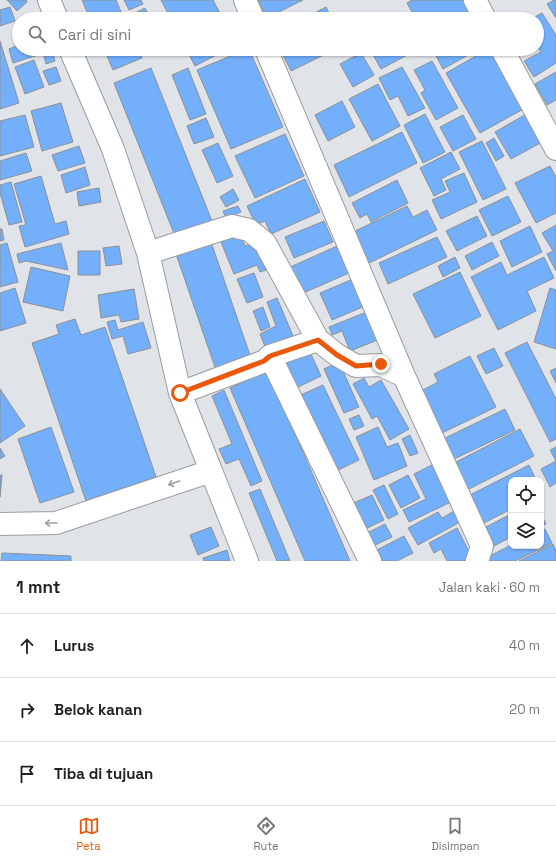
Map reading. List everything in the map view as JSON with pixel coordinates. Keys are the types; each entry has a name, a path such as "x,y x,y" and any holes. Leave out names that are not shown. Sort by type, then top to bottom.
{"street":[{"path":"49,0 54,12"},
{"path":"245,0 250,12"},
{"path":"475,0 481,12"},
{"path":"73,56 113,149 148,253 180,393 247,561"},
{"path":"269,56 404,376 482,546 477,561"},
{"path":"506,56 556,149"},
{"path":"148,253 232,226 249,230 264,243 318,340 337,355 356,366 381,364 404,376"},
{"path":"180,393 264,361 270,356 318,340"},
{"path":"270,356 370,561"},
{"path":"0,524 56,523 211,471"}],"building":[{"path":"7,0 26,0 27,2 17,11"},
{"path":"82,0 116,0 121,12 87,12"},
{"path":"124,0 141,0 143,4 129,10"},
{"path":"161,0 213,0 219,12 167,12"},
{"path":"258,0 303,0 279,12 264,12"},
{"path":"412,0 466,0 472,12 412,12 407,3"},
{"path":"556,0 556,18 547,4"},
{"path":"10,7 12,13 12,22 0,26 0,10"},
{"path":"326,7 328,12 316,12"},
{"path":"145,8 147,12 137,12"},
{"path":"544,16 556,35 556,63 534,77 524,61 533,56 544,56"},
{"path":"0,41 19,103 0,109"},
{"path":"12,48 12,56 35,56 13,63 9,49"},
{"path":"44,56 54,56 55,61 46,64"},
{"path":"107,56 141,56 142,58 113,70"},
{"path":"190,56 214,56 195,66"},
{"path":"230,56 252,56 283,127 231,149 197,70"},
{"path":"284,56 322,56 291,71"},
{"path":"355,56 363,56 374,75 353,87 340,64"},
{"path":"374,56 405,56 381,69"},
{"path":"436,56 466,56 443,69"},
{"path":"476,56 497,56 527,107 480,133 446,73"},
{"path":"34,60 44,87 25,94 15,67"},
{"path":"432,61 458,108 436,120 421,93 425,90 414,70"},
{"path":"56,67 61,81 49,85 43,71"},
{"path":"402,67 425,108 408,116 398,96 390,100 379,78"},
{"path":"151,68 212,221 175,236 114,83"},
{"path":"188,68 206,114 190,120 172,75"},
{"path":"556,72 556,100 547,105 535,84"},
{"path":"378,84 400,126 372,141 349,99"},
{"path":"342,101 355,127 328,141 315,115"},
{"path":"61,103 73,142 42,151 31,111"},
{"path":"528,113 544,141 511,159 495,132"},
{"path":"425,114 445,152 423,163 404,125"},
{"path":"25,115 34,147 0,156 0,121"},
{"path":"463,115 476,139 453,151 440,127"},
{"path":"206,118 214,137 194,144 187,126"},
{"path":"402,132 417,163 349,197 334,165"},
{"path":"285,134 304,176 255,198 235,156"},
{"path":"494,138 504,156 496,161 486,143"},
{"path":"482,141 506,189 483,200 459,152"},
{"path":"218,143 233,176 217,183 202,150"},
{"path":"79,146 85,163 58,171 52,155"},
{"path":"451,152 460,169 441,179 446,190 434,196 420,168"},
{"path":"26,153 32,171 0,180 0,161"},
{"path":"550,166 556,177 556,213 536,223 515,183"},
{"path":"85,167 90,185 66,193 61,175"},
{"path":"464,173 477,202 441,219 432,200 450,192 445,181"},
{"path":"41,176 55,224 66,221 69,234 25,247 19,226 26,225 14,184"},
{"path":"305,179 320,212 271,234 265,221 256,225 247,206"},
{"path":"397,180 408,203 371,222 367,214 360,218 352,203"},
{"path":"11,182 22,222 9,225 0,193 0,185"},
{"path":"99,188 101,202 79,206 77,192"},
{"path":"233,189 239,200 226,207 220,197"},
{"path":"508,196 521,222 492,236 479,210"},
{"path":"238,206 241,212 226,218 223,211"},
{"path":"407,206 413,217 427,210 437,230 367,264 351,233"},
{"path":"477,216 487,236 457,251 446,231"},
{"path":"324,221 333,242 294,258 285,237"},
{"path":"556,225 556,271 547,254 553,251 542,233"},
{"path":"530,226 542,252 512,267 500,241"},
{"path":"0,229 2,229 4,240 0,241"},
{"path":"240,234 245,246 254,243 266,270 260,272 257,265 234,274 221,242"},
{"path":"437,237 447,257 388,284 379,263"},
{"path":"211,242 252,361 217,373 176,254"},
{"path":"492,242 499,256 472,270 465,256"},
{"path":"7,243 18,282 0,287 0,245"},
{"path":"61,243 68,270 26,261 19,263 17,254"},
{"path":"119,246 122,264 106,266 103,248"},
{"path":"337,246 349,273 301,294 288,268"},
{"path":"78,251 100,251 100,275 78,275"},
{"path":"455,257 460,268 443,277 438,266"},
{"path":"544,257 554,278 527,291 536,311 498,330 471,277 501,262 507,275"},
{"path":"31,267 70,276 63,311 23,302"},
{"path":"460,272 481,316 435,338 413,294"},
{"path":"254,273 263,297 247,303 237,279"},
{"path":"353,279 365,306 332,320 320,293"},
{"path":"15,288 26,323 0,331 0,293"},
{"path":"550,288 556,290 556,349 534,342"},
{"path":"134,289 139,319 121,322 119,315 101,318 98,295"},
{"path":"277,298 296,343 268,354 260,334 276,326 267,302"},
{"path":"263,307 270,327 261,331 253,311"},
{"path":"369,311 380,339 350,351 342,331 332,335 329,327"},
{"path":"75,319 81,335 105,327 156,477 86,501 32,343 59,334 56,325"},
{"path":"115,320 118,330 143,322 151,348 128,354 123,336 112,339 107,322"},
{"path":"527,342 556,399 556,439 550,442 505,353"},
{"path":"494,348 503,366 486,374 477,356"},
{"path":"310,352 321,376 290,391 279,366"},
{"path":"470,356 496,407 442,433 421,391 438,382 434,374"},
{"path":"339,362 359,407 344,413 324,369"},
{"path":"556,368 556,383 550,371"},
{"path":"268,371 350,561 305,561 230,388"},
{"path":"364,378 369,387 381,380 409,429 390,440 377,416 372,419 353,384"},
{"path":"323,385 359,460 330,474 294,398"},
{"path":"0,389 25,426 0,443"},
{"path":"224,390 262,481 251,486 239,459 226,464 219,449 232,444 212,396"},
{"path":"505,409 515,430 454,459 443,439"},
{"path":"359,415 364,426 354,430 349,419"},
{"path":"51,427 74,492 40,503 18,439"},
{"path":"378,427 387,447 398,443 407,466 374,480 356,437"},
{"path":"520,429 534,456 467,490 454,463"},
{"path":"410,435 418,453 410,456 402,439"},
{"path":"556,447 556,461 550,450"},
{"path":"0,448 5,456 0,459"},
{"path":"556,461 556,483 550,487 541,469"},
{"path":"434,464 451,502 409,522 403,510 426,499 414,474"},
{"path":"529,465 535,477 508,477 508,511 482,524 468,496"},
{"path":"0,475 2,475 0,497"},
{"path":"408,475 420,498 401,508 389,485"},
{"path":"384,485 398,514 388,519 373,490"},
{"path":"260,489 290,561 277,561 249,493"},
{"path":"372,495 384,520 361,531 349,505"},
{"path":"456,510 462,521 418,545 408,528 438,512 442,518"},
{"path":"508,516 508,539 494,546 484,528"},
{"path":"385,524 392,537 369,548 363,535"},
{"path":"211,527 219,546 198,555 190,535"},
{"path":"457,528 474,561 447,561 441,549 434,553 429,543"},
{"path":"544,530 552,543 544,547"},
{"path":"404,536 413,553 397,561 373,561 369,554"},
{"path":"553,544 556,551 556,561 519,561 544,549"},
{"path":"508,547 508,549 540,549 515,561 480,561"},
{"path":"227,550 230,561 204,561 203,558"},
{"path":"2,553 71,556 71,561 1,561"}],"route":[{"path":"180,393 264,361 270,356 318,340 337,355 356,366 381,364"}]}
